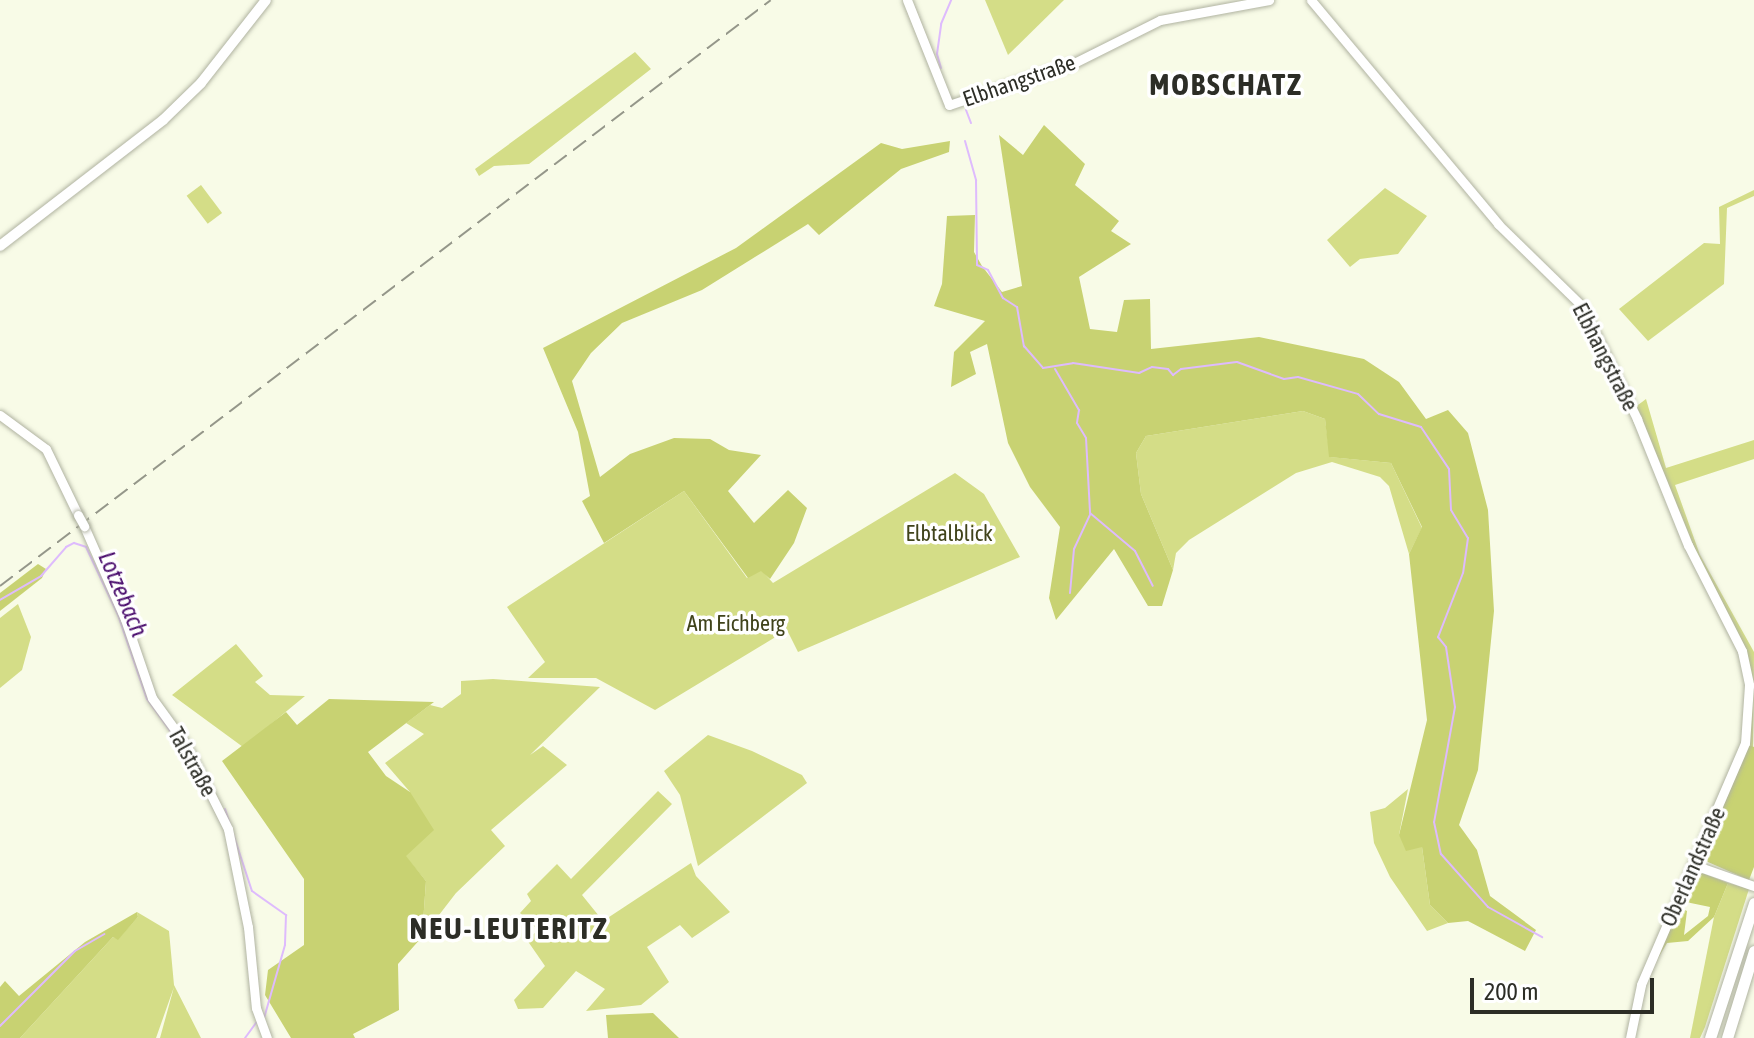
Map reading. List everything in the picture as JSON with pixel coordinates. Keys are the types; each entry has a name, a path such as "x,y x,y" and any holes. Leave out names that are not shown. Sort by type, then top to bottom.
{"highway":[{"path":"1710,1038 1754,903"},
{"path":"1727,1038 1754,951"}],"main road":[{"path":"0,246 111,165 170,114 266,0"}],"street":[{"name":"Elbhangstraße","path":"907,0 949,105 1090,57 1160,20 1269,0"},
{"name":"Elbhangstraße","path":"1311,0 1505,232 1582,306 1637,419 1688,545 1742,651 1749,685 1745,743"},
{"name":"Talstraße","path":"0,415 36,438 72,500 125,619 152,698 186,745 228,829 248,927 256,1008 267,1038"},
{"name":"Oberlandstraße","path":"1630,1038 1641,985 1745,743"},
{"path":"1694,865 1754,886"}],"green space":[{"path":"985,0 1064,0 1008,55"},
{"path":"635,52 651,69 529,164 494,166 479,176 475,169"},
{"path":"1044,125 1085,164 1075,185 1119,221 1111,231 1131,244 1079,277 1090,329 1117,332 1124,300 1150,299 1151,349 1259,337 1364,359 1399,382 1426,419 1448,410 1468,433 1488,510 1494,611 1478,770 1459,825 1477,850 1490,896 1536,930 1525,951 1468,921 1448,923 1430,905 1422,847 1406,851 1399,835 1427,720 1409,554 1422,527 1391,463 1329,457 1325,419 1303,411 1146,436 1136,453 1141,494 1173,570 1162,606 1148,606 1114,549 1056,620 1049,598 1060,527 1030,487 1008,443 987,344 970,352 976,374 951,387 954,352 985,321 934,306 942,284 947,216 975,215 974,252 982,266 1002,292 1022,286 999,135 1023,155"},
{"path":"950,141 949,152 901,169 819,235 808,224 702,290 622,323 591,353 572,381 600,477 630,454 674,438 710,439 729,450 761,455 728,491 754,523 788,490 807,508 794,543 770,579 761,571 748,578 684,491 604,543 582,501 590,496 578,432 543,348 736,248 881,143 902,149"},
{"path":"201,185 222,213 208,224 187,196"},
{"path":"1385,188 1427,216 1398,254 1360,259 1350,267 1327,240"},
{"path":"1754,190 1754,196 1727,208 1724,284 1648,341 1619,309 1704,243 1720,244 1719,207"},
{"path":"1646,399 1666,468 1754,440 1754,459 1675,485 1700,555 1754,652 1753,747 1747,744 1752,682 1634,408"},
{"path":"1303,411 1325,419 1330,457 1391,463 1422,528 1409,554 1389,486 1380,477 1332,462 1296,473 1189,540 1176,553 1173,570 1141,494 1136,453 1146,436"},
{"path":"955,473 984,494 1020,557 798,652 787,630 655,710 596,678 528,678 545,662 507,607 684,491 747,578 761,570 773,583"},
{"path":"38,564 46,569 42,578 0,611 0,593"},
{"path":"18,604 31,637 22,670 0,688 0,618"},
{"path":"236,644 263,676 255,682 270,695 305,696 243,747 172,695"},
{"path":"493,679 600,687 530,755 543,746 567,765 491,830 505,846 456,893 422,937 426,881 405,856 410,792 385,763 424,734 406,723 430,705 442,708 461,694 461,681"},
{"path":"329,699 434,702 368,752 386,776 410,792 434,830 406,856 426,881 422,937 398,964 399,1010 353,1034 355,1038 291,1038 265,995 268,970 304,945 304,879 222,761 286,712 297,725"},
{"path":"708,735 752,751 802,775 807,783 698,866 680,795 664,771"},
{"path":"1747,744 1754,747 1754,867 1749,880 1701,859"},
{"path":"1408,789 1399,835 1422,847 1430,905 1448,923 1427,931 1390,877 1374,843 1370,812 1385,808"},
{"path":"658,791 672,804 582,895 603,921 691,863 696,876 730,912 692,938 680,925 647,947 669,982 641,1005 586,1011 605,989 576,971 543,1008 518,1009 514,1000 545,966 527,940 538,930 520,913 531,901 527,894 557,864 571,879"},
{"path":"1702,873 1728,883 1714,917 1688,941 1667,943 1651,970 1678,907 1687,911 1684,935 1708,916 1710,907 1681,901 1690,880"},
{"path":"1728,883 1749,889 1705,1027 1700,1038 1690,1038 1714,917"},
{"path":"137,912 169,931 174,985 201,1038 160,1038 174,987 156,1038 20,1038 113,937 118,939 138,917"},
{"path":"137,912 138,917 118,940 113,937 20,1038 0,1038 0,987 5,981 19,996 85,942"},
{"path":"653,1013 679,1038 608,1038 606,1015"}],"waterway":[{"path":"941,68 937,54 941,24 951,0"},
{"path":"966,110 971,123"},
{"path":"965,141 976,180 977,265 988,270 1003,298 1017,307 1024,346 1043,368 1073,363 1139,373 1152,367 1168,369 1173,375 1181,369 1237,362 1284,379 1298,377 1358,394 1379,414 1421,427 1449,469 1451,510 1468,538 1463,573 1438,637 1446,647 1455,707 1434,822 1441,854 1488,907 1542,937"},
{"path":"1055,369 1079,410 1077,423 1086,438 1090,513 1135,551 1153,586"},
{"path":"1070,593 1074,549 1090,514"},
{"name":"Lotzebach","path":"0,600 41,576 66,547 74,543 86,547 118,615 147,699 181,746"},
{"name":"Lotzebach","path":"225,809 252,891 286,915 285,945 264,1018"},
{"path":"0,1026 75,951 104,934"},
{"name":"Lotzebach","path":"245,1038 258,1020"}],"railway":[{"path":"0,586 771,0"}],"district":[{"name":"MOBSCHATZ","path":"1226,84"},
{"name":"NEU-LEUTERITZ","path":"509,928"}],"park label":[{"name":"Elbtalblick","path":"949,534"},
{"name":"Am Eichberg","path":"736,624"}]}
